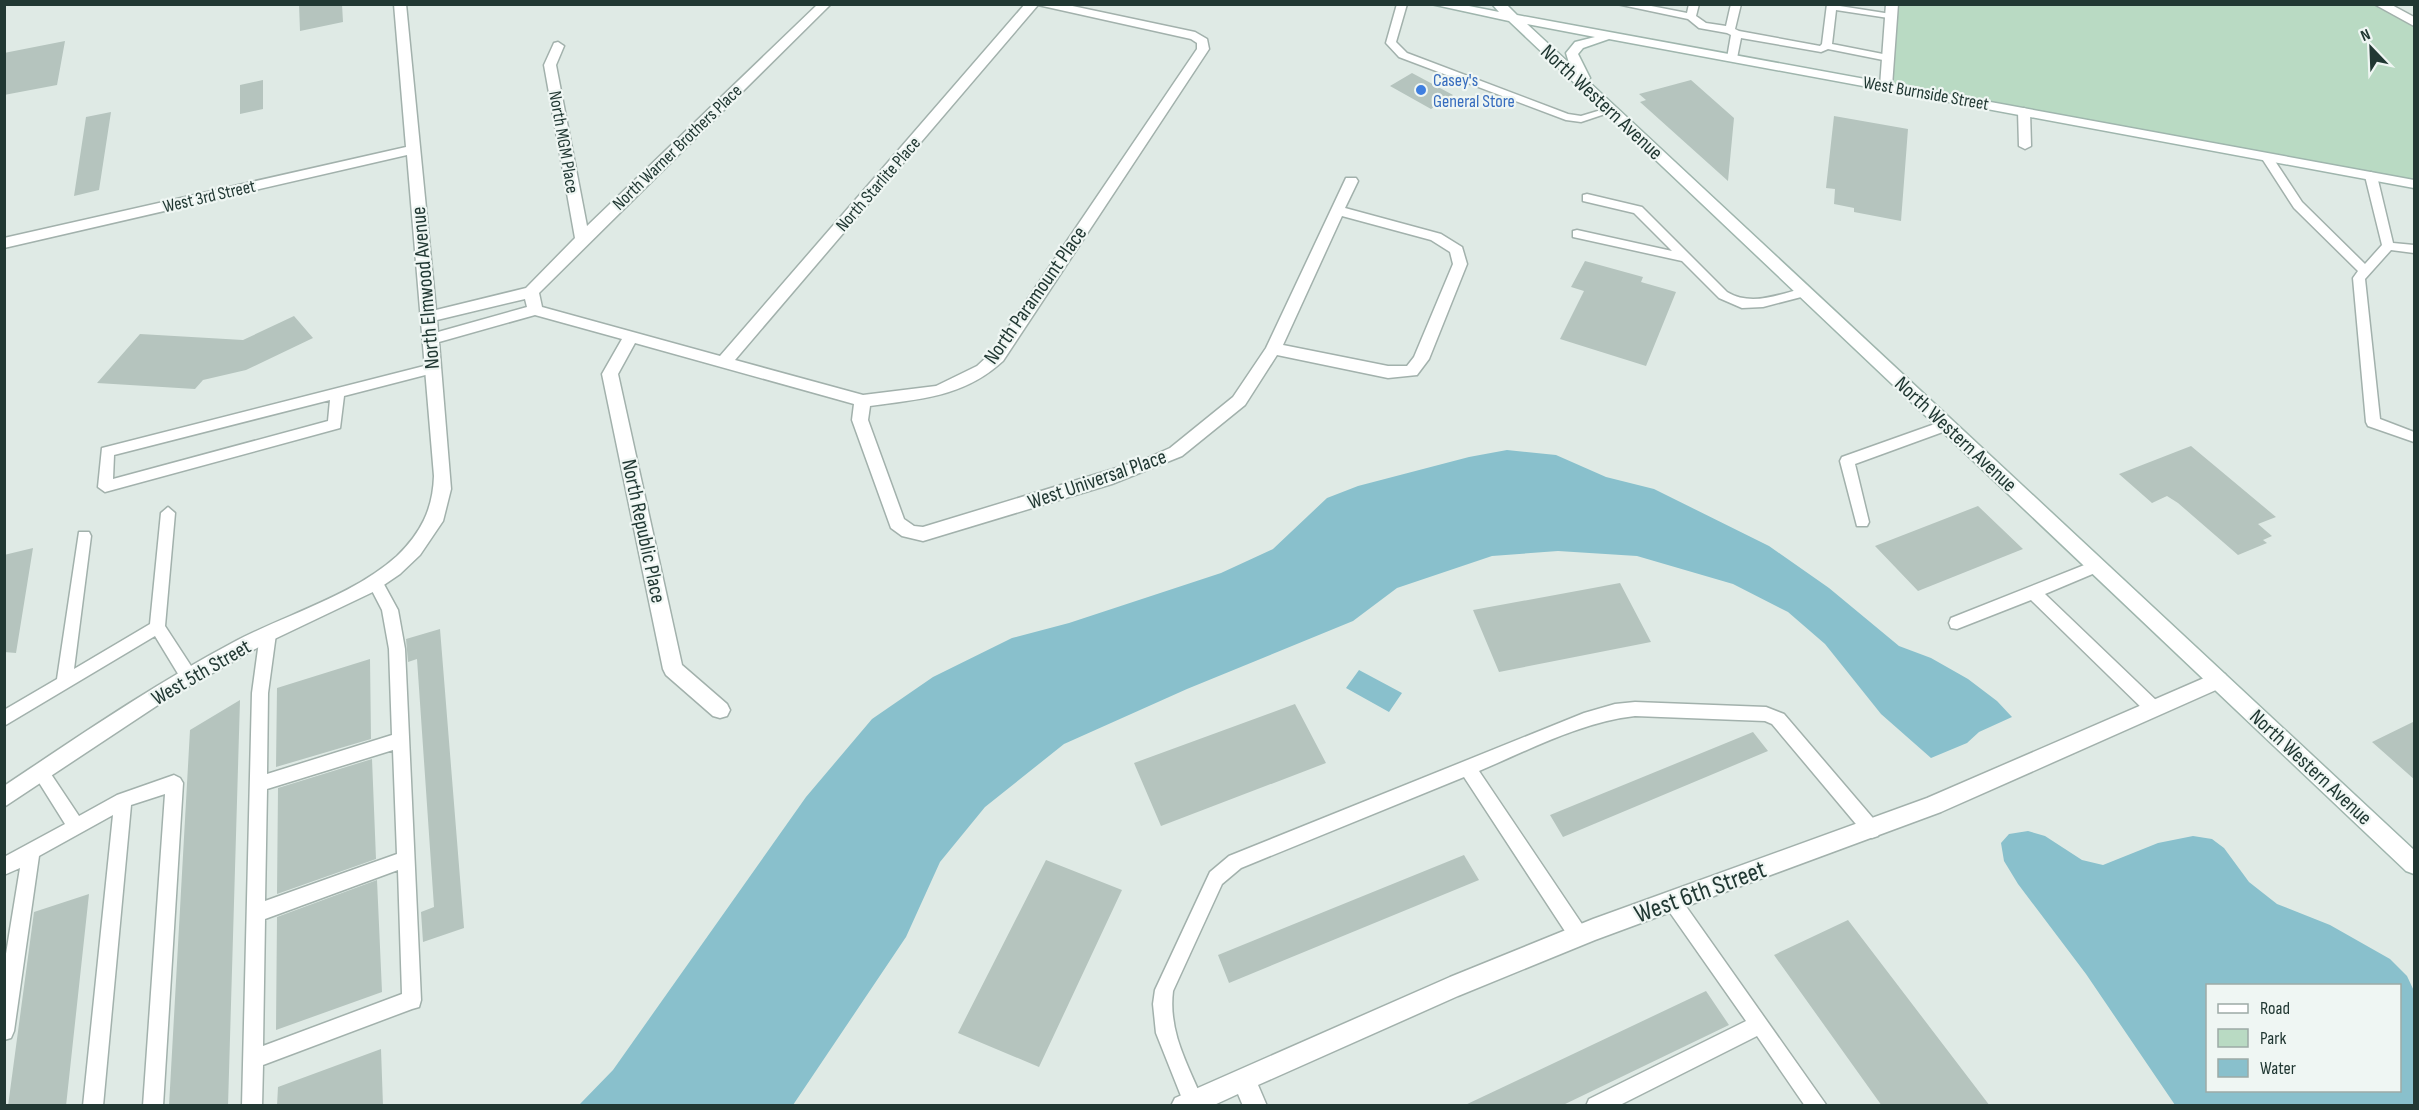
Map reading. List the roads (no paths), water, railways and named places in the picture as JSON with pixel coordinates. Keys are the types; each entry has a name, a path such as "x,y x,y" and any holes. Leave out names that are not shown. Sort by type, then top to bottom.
{"street":[{"name":"North Elmwood Avenue","path":"400,4 443,501 428,532 405,560"},
{"name":"North Warner Brothers Place","path":"531,292 582,239 825,4"},
{"name":"North Starlite Place","path":"723,363 1032,4"},
{"name":"North Paramount Place","path":"535,310 863,401 939,391 983,370 997,357 1203,49 1203,42 1196,36 1042,4"},
{"name":"West Burnside Street","path":"1437,4 2415,184"},
{"name":"North Western Avenue","path":"1498,4 2415,864"},
{"path":"2380,4 2415,22"},
{"path":"1886,86 1892,11"},
{"path":"1597,97 1572,58 1575,48 1586,42 1604,38 1632,40"},
{"name":"North MGM Place","path":"558,46 550,65 582,239"},
{"name":"West 3rd Street","path":"4,243 414,149"},
{"name":"West Universal Place","path":"863,401 860,420 897,523 905,531 923,534 1106,479 1176,452 1199,436 1239,401 1274,349 1352,181"},
{"path":"1274,349 1388,372 1411,371 1421,359 1460,264 1457,250 1436,237 1338,211"},
{"path":"428,317 531,292 535,310 430,339"},
{"name":"North Republic Place","path":"631,337 610,374 673,669 720,710"},
{"name":"West 5th Street","path":"4,798 116,722 189,677 268,634 361,592 405,560"},
{"name":"West 6th Street","path":"1188,1103 1450,988 1579,936 1872,830 2218,680"},
{"path":"1244,1079 1255,1106"}],"lane":[{"path":"1402,4 1391,43 1403,55 1566,117 1581,119 1611,110"},
{"path":"1622,4 1691,17 1703,26 1821,49 1827,46 1888,58"},
{"path":"1691,17 1695,4"},
{"path":"1732,58 1736,4"},
{"path":"1827,46 1827,5 1892,11"},
{"path":"2024,111 2025,146"},
{"path":"2267,157 2280,183 2301,212 2365,271"},
{"path":"2371,176 2388,246"},
{"path":"1587,198 1638,210 1723,295 1736,304 1752,305 1805,292"},
{"path":"1577,234 1687,258"},
{"path":"2388,246 2359,278 2373,422 2415,437"},
{"path":"2388,246 2415,249"},
{"path":"337,394 335,424 105,487 107,452 432,369"},
{"path":"1862,522 1847,461 1946,425"},
{"path":"168,513 157,627 189,677"},
{"path":"64,684 84,536"},
{"path":"1957,623 2097,566"},
{"path":"253,1059 412,1000 397,649 390,610 375,581"},
{"path":"2033,592 2153,708"},
{"path":"4,719 157,627"},
{"path":"252,1106 260,693 268,634"},
{"path":"1188,1103 1160,1006 1164,990 1216,878 1235,862 1590,718 1615,711 1658,708 1766,714 1778,719 1872,830"},
{"path":"258,784 401,740"},
{"path":"1467,768 1579,936"},
{"path":"41,773 76,826"},
{"path":"4,867 123,800 174,783 153,1106"},
{"path":"93,1106 123,800"},
{"path":"4,1031 31,852"},
{"path":"256,913 406,859"},
{"path":"1672,901 1816,1106"},
{"path":"1596,1106 1760,1024"}],"water":[{"path":"1507,450 1556,455 1606,477 1654,489 1769,546 1829,588 1899,646 1931,658 1968,679 1997,701 2012,717 1979,732 1967,743 1931,758 1881,714 1825,644 1788,612 1733,584 1637,556 1558,551 1492,556 1397,588 1353,621 1187,689 1064,744 985,807 940,862 906,937 793,1105 579,1105 613,1070 806,797 872,719 933,677 1012,638 1069,623 1221,573 1273,549 1327,498 1358,486 1469,457"},
{"path":"1359,670 1402,693 1389,712 1346,688"},
{"path":"2028,831 2045,836 2082,860 2103,865 2158,843 2193,836 2212,839 2224,848 2249,882 2277,904 2330,925 2390,959 2407,976 2414,991 2414,1105 2175,1105 2086,974 2018,884 2004,861 2001,843 2009,834"}],"place":[{"name":"Casey's General Store","path":"1421,90"}]}
